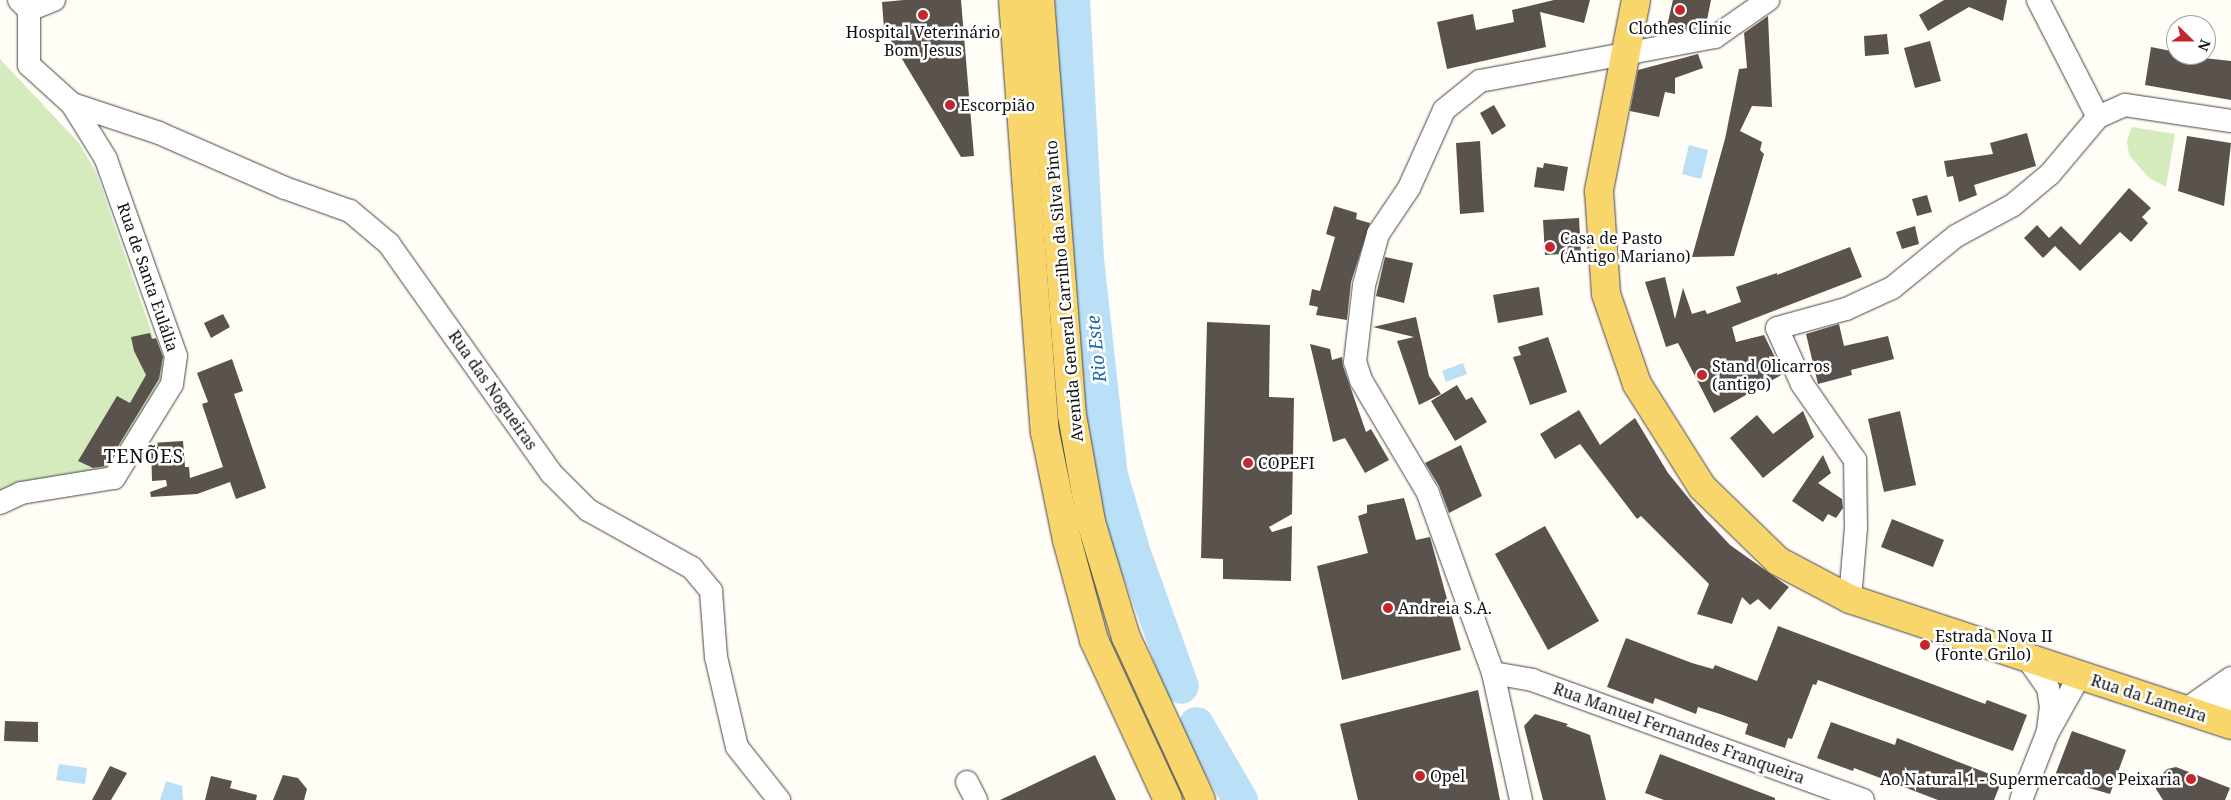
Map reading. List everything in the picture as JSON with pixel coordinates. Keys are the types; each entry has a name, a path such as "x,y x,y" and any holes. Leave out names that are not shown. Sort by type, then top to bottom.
{"main road":[{"name":"Avenida General Carrilho da Silva Pinto","path":"1012,0 1045,432 1067,540 1094,640 1168,800"},
{"name":"Avenida General Carrilho da Silva Pinto","path":"1040,0 1072,415 1090,522 1126,637 1201,800"},
{"name":"Rua da Lameira","path":"1636,0 1623,55 1599,191 1606,294 1637,384 1702,488 1778,562 1850,599 2224,723"}],"street":[{"path":"54,0 24,5 29,65 72,104"},
{"path":"1522,800 1493,673 1428,492 1361,380 1355,362 1364,285 1378,234 1409,188 1444,110 1480,81 1714,37 1768,0"},
{"path":"2038,0 2098,117"},
{"name":"Rua de Santa Eulália","path":"0,503 21,493 114,478 172,384 176,356 106,159 72,104"},
{"name":"Rua das Nogueiras","path":"72,104 159,133 285,188 350,211 389,244 551,472 588,510 692,568 711,591 716,657 737,747 779,800"},
{"path":"1850,599 1856,528 1855,460 1802,384 1777,328 1846,309 1892,288 1956,236 1995,216 2032,191 2067,156 2098,117 2125,104 2231,120"},
{"path":"2027,658 2048,688 2051,706 2047,734"},
{"name":"Rua Manuel Fernandes Franqueira","path":"1493,673 1532,680 1863,800"},
{"path":"2021,800 2073,673"},
{"path":"2185,710 2231,678"},
{"path":"2224,723 2231,693"}],"green space":[{"path":"0,59 79,143 96,172 165,371 111,476 0,501"},
{"path":"2132,127 2175,134 2166,187 2149,178 2129,155 2127,141"}],"water":[{"path":"1689,145 1708,150 1701,179 1682,174"},
{"path":"1463,363 1467,374 1446,382 1442,371"},
{"path":"59,764 87,768 85,784 56,780"},
{"path":"166,781 182,786 183,800 160,800"}],"building":[{"path":"961,0 974,156 961,157 884,29 882,2"},
{"path":"1554,0 1590,0 1584,23 1540,12 1546,47 1447,69 1437,22 1473,14 1476,30 1514,22 1512,10"},
{"path":"1673,0 1711,0 1706,25 1683,30 1667,26"},
{"path":"1944,0 2007,0 2003,21 1969,7 1928,31 1919,15"},
{"path":"1768,16 1772,107 1752,106 1740,131 1762,142 1760,150 1764,154 1734,256 1692,257 1725,139 1739,69 1747,68 1744,33"},
{"path":"1887,34 1889,54 1865,56 1864,36"},
{"path":"1930,41 1941,81 1915,88 1904,48"},
{"path":"2151,47 2166,50 2166,65 2216,65 2216,59 2231,61 2231,100 2145,85"},
{"path":"1698,54 1703,68 1675,78 1675,94 1665,92 1659,117 1630,111 1638,70"},
{"path":"1494,105 1506,126 1492,135 1480,113"},
{"path":"2027,133 2036,166 1974,185 1977,195 1959,202 1953,176 1947,177 1944,161 1993,154 1990,143"},
{"path":"2187,136 2231,143 2224,206 2178,191"},
{"path":"1480,141 1484,212 1460,214 1456,143"},
{"path":"1544,163 1568,167 1564,191 1534,187 1537,167 1543,168"},
{"path":"2129,188 2151,208 2142,217 2148,223 2131,242 2120,232 2080,271 2055,246 2043,258 2024,238 2037,225 2049,238 2061,226 2080,245"},
{"path":"1927,195 1932,212 1917,216 1912,199"},
{"path":"1334,206 1357,213 1356,219 1370,223 1351,282 1347,320 1316,315 1318,307 1309,305 1312,289 1320,291 1335,237 1326,234"},
{"path":"1579,218 1581,253 1545,255 1543,220"},
{"path":"1915,226 1919,244 1902,249 1896,232"},
{"path":"1850,247 1862,277 1732,327 1736,342 1764,335 1783,374 1714,413 1678,343 1666,347 1645,282 1665,277 1675,319 1683,288 1692,314 1705,310 1707,314 1741,302 1736,287 1777,273 1777,275"},
{"path":"1385,257 1413,263 1404,303 1376,296"},
{"path":"1539,287 1543,315 1498,323 1493,295"},
{"path":"223,314 230,327 211,338 204,323"},
{"path":"1416,317 1429,376 1441,394 1419,405 1397,341 1414,337 1373,327"},
{"name":"COPEFI","path":"1207,322 1270,325 1269,397 1294,398 1292,514 1269,527 1272,532 1292,526 1291,581 1223,579 1223,559 1201,558"},
{"path":"1839,324 1844,346 1888,336 1894,359 1851,370 1852,375 1818,384 1806,334"},
{"path":"150,333 152,339 156,338 163,357 159,379 106,466 93,468 78,461 117,396 130,403 146,375 134,351 131,337"},
{"path":"1548,337 1567,392 1530,405 1513,357 1521,355 1518,347"},
{"path":"1310,344 1330,349 1332,360 1342,357 1343,366 1366,432 1371,429 1389,460 1365,473 1345,438 1333,442"},
{"path":"232,359 243,391 234,394 266,488 236,499 230,482 197,494 151,497 150,492 167,486 166,480 152,481 151,443 183,441 185,467 189,467 190,478 223,467 202,404 208,402 197,373"},
{"path":"1457,385 1466,400 1472,397 1487,422 1455,441 1431,401"},
{"path":"1579,410 1600,445 1635,418 1668,473 1704,517 1730,545 1789,587 1770,610 1758,599 1750,605 1742,597 1732,624 1697,614 1709,584 1641,516 1637,519 1580,444 1555,459 1540,434"},
{"path":"1803,411 1814,437 1763,478 1730,438 1757,415 1773,434"},
{"path":"1900,411 1916,485 1884,492 1868,419"},
{"path":"1461,445 1482,496 1449,513 1439,486 1425,463"},
{"path":"1823,455 1831,473 1818,483 1842,499 1843,508 1836,518 1828,514 1823,522 1792,501"},
{"name":"Andreia S.A.","path":"1404,498 1416,540 1430,537 1461,650 1342,680 1317,566 1368,553 1358,516 1367,513 1367,505"},
{"path":"1892,519 1944,540 1933,567 1881,547"},
{"path":"1545,526 1599,621 1548,650 1495,554"},
{"path":"1778,626 1985,704 1987,700 2027,715 2013,751 1818,680 1816,685 1813,684 1792,739 1788,738 1785,748 1745,734 1748,724 1720,714 1698,707 1696,714 1655,698 1653,704 1607,687 1626,638 1692,663 1713,669 1715,665 1757,681"},
{"path":"1478,690 1500,800 1358,800 1340,724"},
{"path":"1535,714 1568,724 1566,726 1590,735 1606,800 1543,800 1524,726"},
{"path":"5,721 38,722 38,742 4,741"},
{"path":"1831,722 1895,745 1897,738 2002,780 1994,800 1938,800 1854,768 1853,771 1817,758"},
{"path":"2072,731 2126,750 2110,794 2054,778"},
{"path":"1660,754 1775,798 1775,800 1664,800 1645,793"},
{"path":"1095,755 1116,800 1000,800"},
{"path":"110,766 127,773 111,800 92,800"},
{"path":"2176,767 2230,788 2225,800 2163,800 2156,789 2156,781 2167,769"},
{"path":"283,775 298,778 307,789 304,800 273,800"},
{"path":"211,776 232,781 230,788 257,795 256,800 205,800"}],"waterway":[{"name":"Rio Este","path":"1072,0 1086,259 1110,475 1133,553 1181,686"},
{"name":"Rio Este","path":"1196,724 1240,800"}],"place":[{"name":"Clothes Clinic","path":"1680,10"},
{"name":"Hospital Veterinário Bom Jesus","path":"923,15"},
{"name":"Escorpião","path":"950,105"},
{"name":"Casa de Pasto (Antigo Mariano)","path":"1550,247"},
{"name":"Stand Olicarros (antigo)","path":"1702,375"},
{"name":"COPEFI","path":"1248,463"},
{"name":"Andreia S.A.","path":"1388,608"},
{"name":"Estrada Nova II (Fonte Grilo)","path":"1925,645"},
{"name":"Opel","path":"1420,776"},
{"name":"Ao Natural 1 - Supermercado e Peixaria","path":"2191,779"}],"district":[{"name":"TENÕES","path":"144,457"}]}
